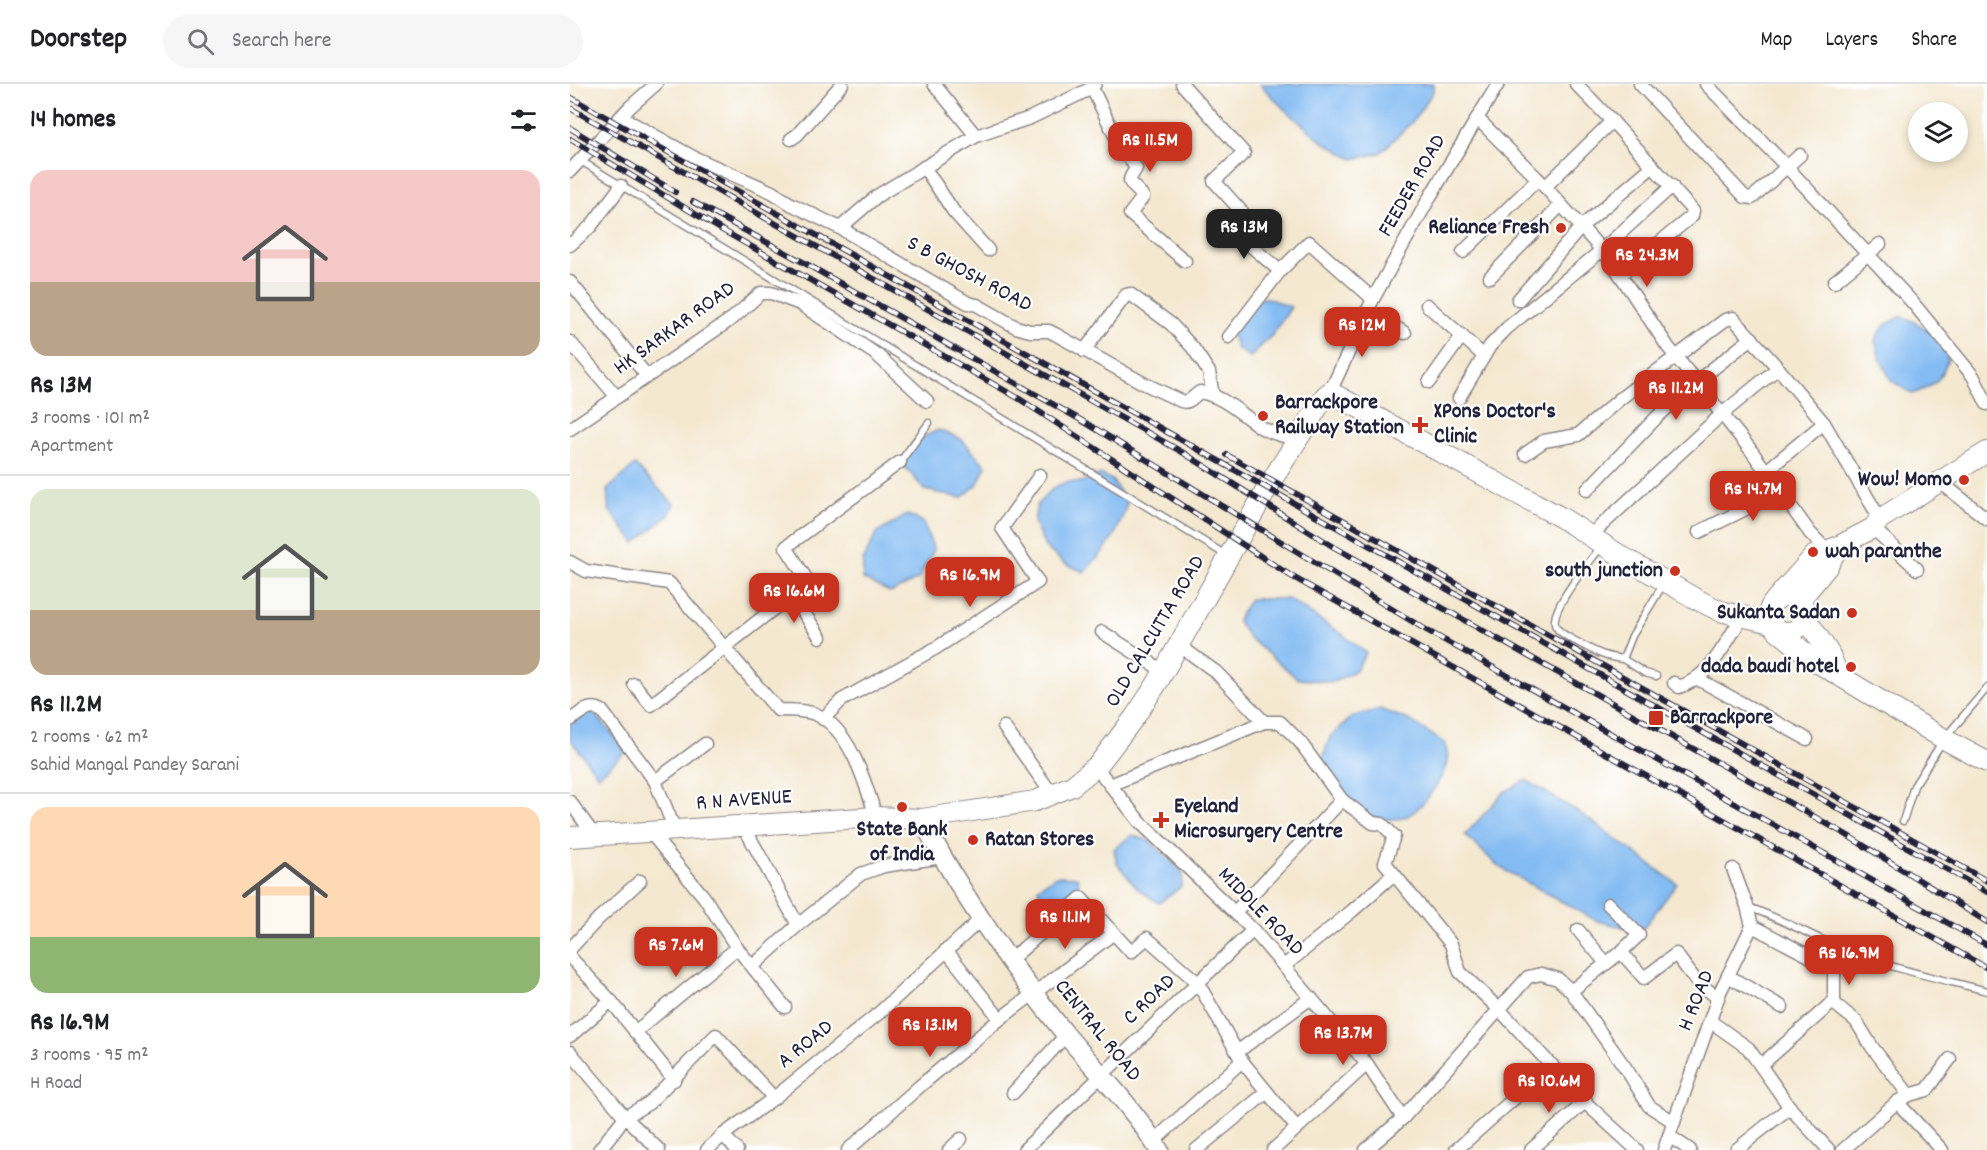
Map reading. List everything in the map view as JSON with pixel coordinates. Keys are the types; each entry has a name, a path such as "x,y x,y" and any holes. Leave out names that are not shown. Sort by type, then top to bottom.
{"main road":[{"name":"OLD CALCUTTA ROAD","path":"922,819 1035,801 1072,786 1095,766 1134,718 1165,672 1272,480 1324,396 1330,392"},
{"path":"1330,392 1562,518 1665,582 1720,611 1786,632 1795,631 1802,625 1803,609 1833,552"},
{"path":"1987,452 1939,481 1833,552 1815,555 1771,605 1768,615 1774,627 1815,661 1837,672 1944,739 1987,762"},
{"path":"1776,599 1784,595 1793,596 1829,653 1837,672"},
{"name":"R N AVENUE","path":"570,837 876,817 922,819"}],"street":[{"path":"570,171 656,84"},
{"path":"791,139 842,84"},
{"path":"934,84 976,136"},
{"path":"1182,84 1244,153 1214,181 1243,213 1230,228 1280,271"},
{"name":"FEEDER ROAD","path":"1330,392 1373,299 1431,195 1498,84"},
{"path":"1576,84 1693,211 1693,215 1620,275"},
{"path":"1640,84 1745,197 1752,198 1800,154"},
{"path":"1706,84 1787,167 1954,351 1973,376 1987,404"},
{"path":"840,228 873,199 976,136 1030,118 1094,86 1117,140 1136,168 1130,182 1142,193 1143,197 1130,214 1185,261"},
{"name":"S B GHOSH ROAD","path":"621,117 693,157 772,192 840,228 968,303 977,305 1016,327 1030,331 1049,331 1177,400 1186,403 1200,392 1213,396"},
{"path":"1477,118 1542,183 1602,250 1668,347 1722,414 1810,533 1833,552"},
{"path":"1463,252 1612,121"},
{"path":"1518,300 1582,226 1653,166"},
{"path":"924,167 954,212 988,250"},
{"path":"570,245 591,226 621,186"},
{"path":"1459,398 1490,346 1507,328 1602,250 1672,186"},
{"path":"1490,277 1561,206"},
{"path":"1229,337 1280,271 1309,242 1373,299"},
{"path":"1834,282 1880,244"},
{"path":"570,282 647,376"},
{"name":"HK SARKAR ROAD","path":"570,429 733,318 762,293 771,293 800,304 840,330 877,355 927,401"},
{"path":"1084,351 1126,295 1130,294 1171,324 1193,348 1209,372 1213,396 1262,428 1298,440"},
{"path":"1427,305 1485,356"},
{"path":"1367,311 1405,333"},
{"path":"1525,454 1545,441 1578,435 1621,398 1730,318 1736,320 1824,423 1876,524 1917,569"},
{"path":"1429,382 1462,336"},
{"path":"1587,490 1658,416 1696,382 1752,338"},
{"path":"570,342 617,397"},
{"path":"1597,540 1722,414 1778,368"},
{"path":"1765,472 1824,423"},
{"path":"634,684 651,705 792,595 807,580 786,547 900,462"},
{"path":"823,719 843,700 936,648 1038,582 1002,528 1040,475"},
{"path":"1939,481 1987,519"},
{"path":"1699,532 1776,495 1779,490"},
{"path":"570,562 586,571 669,583 778,710 816,714 834,726 855,758 876,817"},
{"path":"792,595 820,638"},
{"path":"1674,683 1680,687 1688,685 1709,667 1742,617"},
{"path":"1102,632 1165,672"},
{"path":"1180,646 1216,672 1264,722"},
{"path":"1696,678 1807,738"},
{"path":"570,720 590,707 596,707 602,711 655,781 675,830"},
{"path":"1110,785 1264,722 1280,722 1300,742 1342,800 1373,823 1382,824 1394,836 1385,863 1451,944 1460,972 1636,1150"},
{"path":"1004,727 1052,794"},
{"path":"655,781 705,744"},
{"name":"MIDDLE ROAD","path":"1095,766 1140,822 1253,930 1367,1064 1403,1118"},
{"path":"1235,912 1342,800"},
{"path":"570,802 594,835"},
{"name":"CENTRAL ROAD","path":"922,819 942,857 981,920 1066,1035 1140,1121 1156,1146"},
{"path":"743,825 798,925"},
{"path":"649,831 704,897 737,948 785,1007"},
{"path":"753,966 798,925 861,874 884,866 942,857"},
{"path":"1733,869 1752,926 1834,969 1836,1005 1856,1021 1872,1047 1909,1095"},
{"path":"1284,966 1394,874"},
{"path":"570,949 598,919 640,881"},
{"path":"1010,960 1081,898 1131,952 1147,938 1198,983 1239,1057 1297,1128"},
{"path":"1571,991 1639,935 1608,904"},
{"name":"A ROAD","path":"707,1150 879,1013 981,920"},
{"name":"H ROAD","path":"1664,1150 1718,998 1752,926"},
{"name":"C ROAD","path":"1024,1150 1253,930"},
{"path":"1578,930 1606,963"},
{"path":"848,1150 1000,1019 1114,933"},
{"path":"635,1032 737,948"},
{"path":"946,950 1000,1019"},
{"path":"1621,952 1644,978 1676,954 1696,981 1718,998"},
{"path":"570,957 611,1001 674,1080"},
{"path":"1366,1150 1403,1118 1528,977 1541,974 1558,979 1571,991 1627,1070 1648,1106 1674,1122"},
{"path":"1728,976 1782,1007"},
{"path":"1156,1146 1239,1057 1311,998"},
{"path":"570,1036 611,1001"},
{"path":"1761,1065 1834,1001"},
{"path":"1710,1021 1748,1048 1821,1148"},
{"path":"599,1150 625,1117 649,1103 716,1035 774,1098"},
{"path":"1013,1093 1066,1035"},
{"path":"570,1052 625,1117 659,1150"},
{"path":"1844,1150 1897,1102 1909,1095 1927,1090 1950,1059"},
{"path":"1273,1150 1367,1064"},
{"path":"1456,1150 1552,1065"},
{"path":"1196,1150 1267,1092"},
{"path":"1532,1150 1586,1101"},
{"path":"1897,1102 1942,1150"},
{"path":"1736,1150 1790,1107"},
{"path":"723,1135 737,1150"},
{"path":"1669,1136 1690,1150"},
{"path":"949,1150 961,1139"}],"lane":[{"path":"581,161 1229,556"},
{"path":"900,462 929,423"},
{"path":"1597,540 1558,609 1554,620 1556,627 1567,637 1598,655 1623,658 1645,673 1656,676"},
{"path":"1623,658 1632,636 1665,582"},
{"path":"1903,821 1909,806 1911,791 1944,739 1987,688"},
{"path":"1747,906 1774,916 1848,951 1914,973 1987,991"}],"water":[{"path":"1260,84 1433,84 1433,92 1413,121 1380,153 1353,159 1323,142 1284,109"},
{"path":"1267,298 1291,307 1273,334 1250,357 1237,349 1231,333 1257,299"},
{"path":"1902,316 1930,332 1948,359 1935,382 1912,394 1891,380 1880,359 1875,340 1885,325"},
{"path":"938,430 961,439 986,466 977,485 961,498 925,490 904,466 913,442"},
{"path":"635,465 674,504 669,515 635,543 609,510 607,490"},
{"path":"1100,474 1112,480 1127,503 1111,541 1084,572 1064,563 1045,547 1034,522 1037,505 1053,488 1066,482 1081,482"},
{"path":"907,515 923,522 934,550 918,579 891,593 863,579 863,560 877,533"},
{"path":"1250,599 1288,599 1342,634 1366,653 1356,670 1334,682 1298,679 1248,637 1237,620"},
{"path":"590,708 627,751 598,776 570,739 570,723"},
{"path":"1380,709 1411,721 1444,743 1448,759 1431,793 1418,808 1405,817 1394,819 1362,816 1320,767 1330,737 1352,717"},
{"path":"1526,780 1586,817 1677,884 1641,931 1597,921 1499,867 1465,835 1504,792"},
{"path":"1132,835 1150,841 1183,873 1181,887 1159,903 1139,890 1117,864 1114,849"},
{"path":"1056,876 1077,877 1080,890 1060,909 1050,913 1040,899 1038,887"}],"railway":[{"path":"570,97 1987,892"},
{"path":"570,108 1182,452 1334,547 1845,834 1987,922"},
{"path":"570,128 675,192"},
{"path":"570,139 722,230 1018,398 1291,576 1987,968"},
{"path":"693,202 1086,423 1428,631 1987,945"},
{"path":"1227,455 1987,881"}],"place":[{"name":"Reliance Fresh","path":"1561,228"},
{"name":"Barrackpore Railway Station","path":"1263,416"},
{"name":"XPons Doctor's Clinic","path":"1420,425"},
{"name":"Wow! Momo","path":"1964,480"},
{"name":"wah paranthe","path":"1813,552"},
{"name":"south junction","path":"1675,571"},
{"name":"Sukanta Sadan","path":"1852,613"},
{"name":"dada baudi hotel","path":"1851,667"},
{"name":"Barrackpore","path":"1656,718"},
{"name":"State Bank of India","path":"902,807"},
{"name":"Eyeland Microsurgery Centre","path":"1161,820"},
{"name":"Ratan Stores","path":"973,840"}]}
